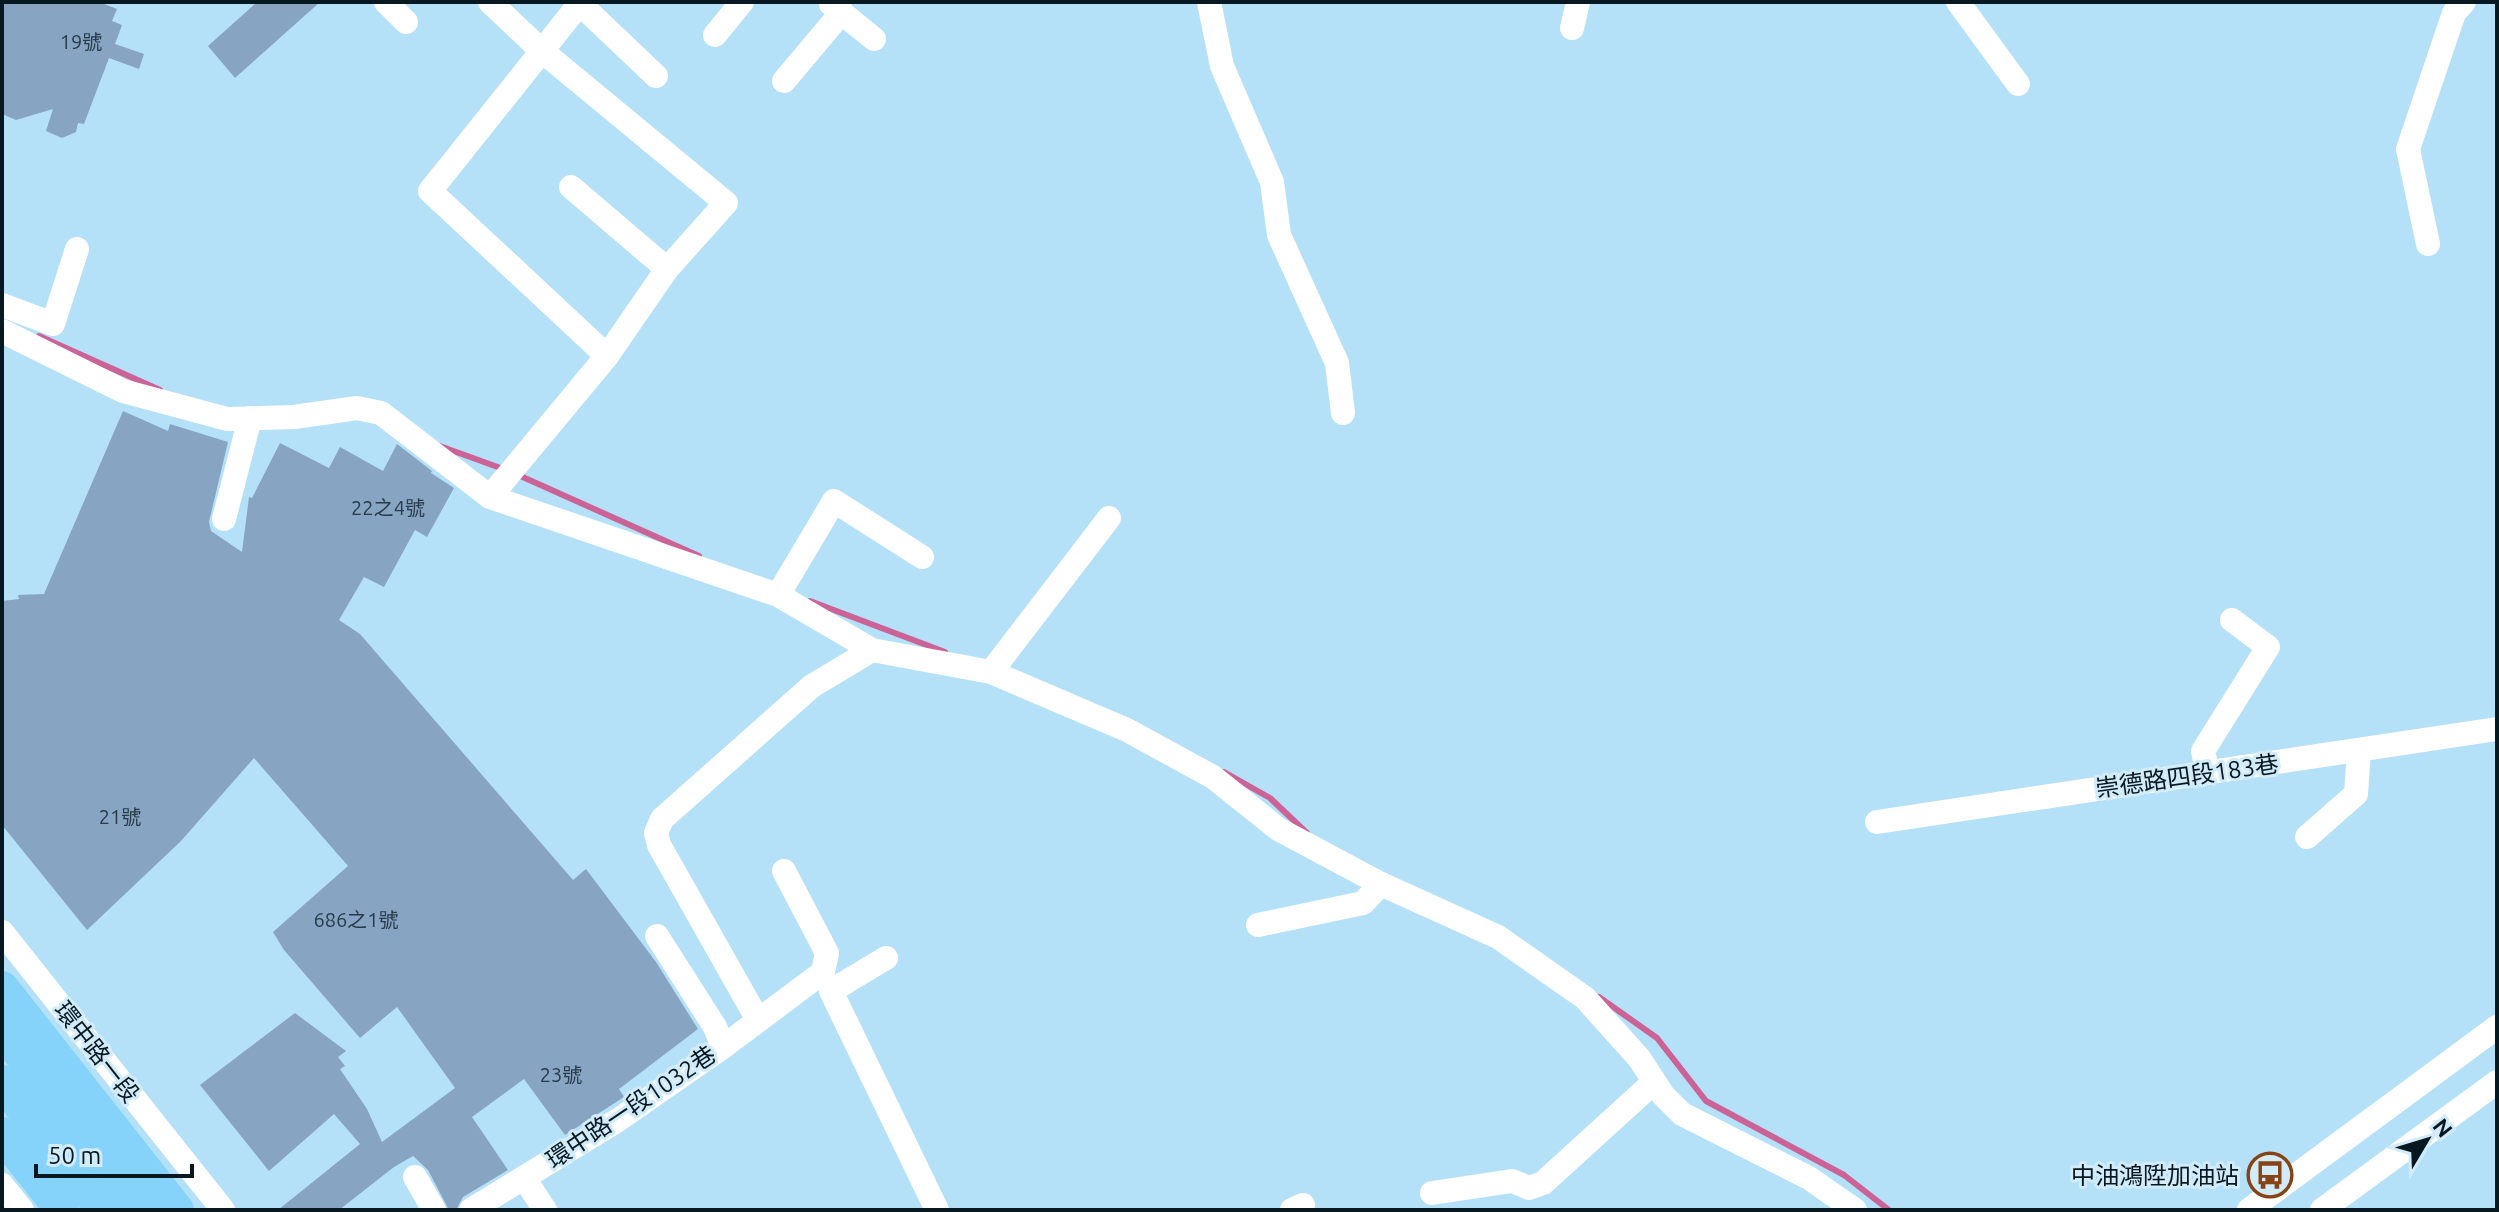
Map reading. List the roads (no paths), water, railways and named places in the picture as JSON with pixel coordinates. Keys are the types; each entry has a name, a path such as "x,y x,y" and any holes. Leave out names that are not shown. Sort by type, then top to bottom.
{"highway":[{"path":"2,988 177,1210"},
{"path":"2,1030 143,1210"},
{"path":"2,1082 103,1210"},
{"path":"2,1134 62,1210"}],"street":[{"path":"386,2 406,22"},
{"path":"490,2 542,51 726,203 667,269 607,356 490,497"},
{"path":"715,35 742,2"},
{"path":"1209,2 1222,66 1272,182 1279,235 1337,363 1343,413"},
{"path":"1572,28 1578,2"},
{"path":"1958,2 2018,84"},
{"path":"2428,244 2408,149 2454,13 2464,2"},
{"path":"607,356 430,191 580,3 656,76"},
{"path":"784,81 836,7 874,39"},
{"path":"571,187 667,269"},
{"path":"2,305 53,324 77,249"},
{"path":"2,331 123,391 227,419 294,417 357,408 381,413 490,497 778,595 872,650 991,672 1127,730 1213,777 1278,829 1381,884 1498,937 1585,998 1639,1058 1663,1095 1682,1114 1809,1178 1855,1210"},
{"path":"224,519 250,418"},
{"path":"778,595 834,501 922,557"},
{"path":"991,672 1109,518"},
{"path":"2208,773 2203,751 2268,647 2232,620"},
{"path":"758,1020 659,845 656,833 662,819 812,686 872,650"},
{"name":"崇德路四段183巷","path":"1877,822 2497,729"},
{"path":"2307,837 2356,794 2359,750"},
{"path":"723,1047 823,972 827,953 784,871"},
{"path":"1258,925 1363,903 1381,884"},
{"name":"環中路一段","path":"2,932 223,1210"},
{"name":"環中路一段1032巷","path":"471,1210 629,1112 723,1047 715,1027 657,936"},
{"path":"886,958 831,991 937,1210"},
{"path":"2249,1210 2497,1027"},
{"path":"1432,1193 1512,1181 1529,1188 1543,1183 1654,1082"},
{"path":"2322,1210 2497,1082"},
{"path":"415,1177 434,1210"},
{"path":"524,1178 545,1210"},
{"path":"2,1185 22,1210"}],"waterway":[{"path":"39,336 160,390"},
{"path":"437,445 506,470"},
{"path":"516,474 699,556"},
{"path":"810,601 945,652"},
{"path":"1224,772 1270,798 1307,833"},
{"path":"1599,997 1657,1038 1706,1101 1844,1175 1889,1210"}],"place":[{"name":"中油鴻陞加油站","path":"2270,1175"}]}
